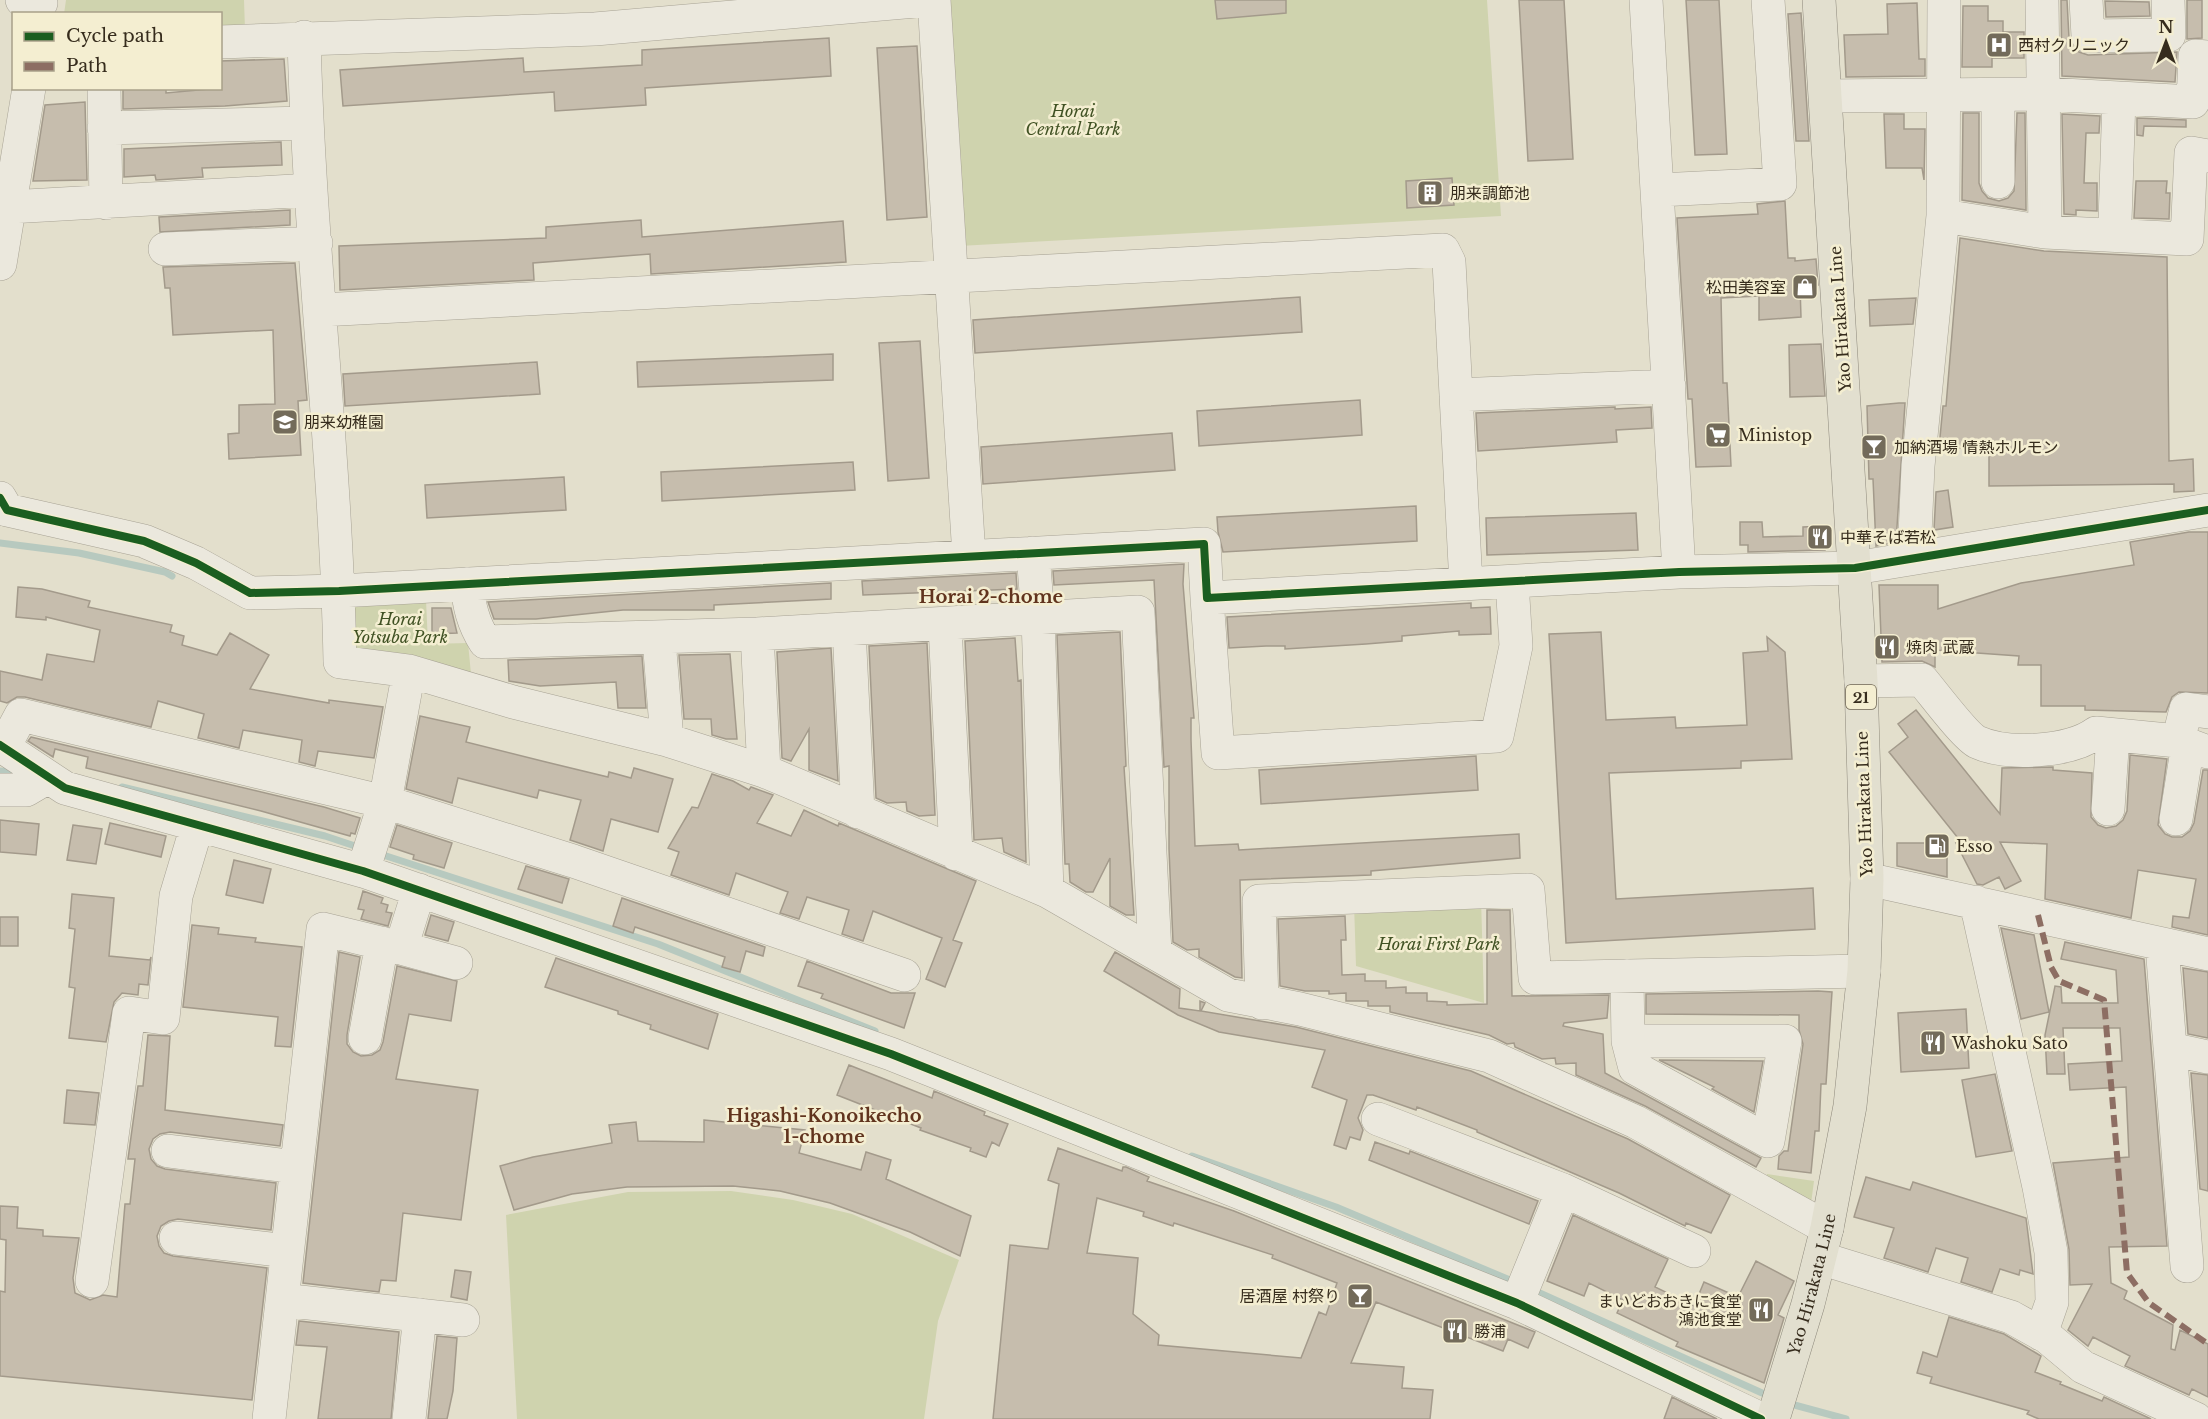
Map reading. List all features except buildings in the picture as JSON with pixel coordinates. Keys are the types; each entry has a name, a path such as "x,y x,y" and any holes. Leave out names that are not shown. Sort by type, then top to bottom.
{"main road":[{"name":"Yao Hirakata Line","path":"1773,1410 1824,1243 1850,1106 1864,970 1867,879 1855,568 1819,0"}],"street":[{"path":"222,42 304,38 594,14 927,0"},
{"path":"934,0 969,556"},
{"path":"1646,0 1659,190 1679,572"},
{"path":"1659,190 1780,184 1768,0"},
{"path":"1914,557 1918,465 1943,216 1944,0"},
{"path":"2042,0 2045,232"},
{"path":"2086,0 2088,36 2169,34 2168,0"},
{"path":"304,38 306,123 321,310 339,591 340,662 409,672 513,702 667,740 764,771 1047,891 1228,995 1300,1009 1489,1056 1636,1122 1824,1243 2011,1317 2041,1334 2083,1367 2196,1419"},
{"path":"1826,96 2044,94 2193,102 2195,56 2208,57"},
{"path":"104,90 106,203"},
{"path":"1998,95 1998,182"},
{"path":"2115,221 2119,98"},
{"path":"0,262 9,207 18,104"},
{"path":"104,128 306,123"},
{"path":"1943,216 2045,232 2187,239 2191,153 2208,156"},
{"path":"9,207 311,190"},
{"path":"165,249 315,243"},
{"path":"321,310 1443,250 1449,262 1466,584"},
{"path":"1456,395 1669,386"},
{"path":"0,498 7,510 144,541 196,563 250,593 339,591 1204,544 1218,753 1497,736 1516,646 1512,582"},
{"path":"1207,598 1679,572 1855,568 2208,510"},
{"path":"1033,553 1038,618 1047,891"},
{"path":"467,584 476,629 485,642 659,639 945,625 1138,612 1155,953"},
{"path":"945,625 956,854"},
{"path":"849,629 858,812"},
{"path":"757,634 764,771"},
{"path":"659,639 667,740"},
{"path":"367,857 385,802 409,672"},
{"path":"1861,681 1922,680 1975,741 1996,748 2060,750 2084,743 2096,733 2191,746"},
{"path":"2176,819 2191,746 2186,708 2208,712"},
{"path":"904,975 573,861 385,802 21,715 2,746 65,788 197,826 367,857 419,890 891,1054 1522,1291 1773,1410"},
{"path":"2108,809 2113,735"},
{"path":"0,790 26,790 48,777"},
{"path":"92,1281 129,1013 163,1018 176,896 197,826"},
{"path":"1867,879 2208,954"},
{"path":"364,1038 392,946 419,890"},
{"path":"1262,1003 1259,901 1528,890 1535,978 1864,970"},
{"path":"1976,902 2039,1187 2051,1252 2052,1302 2041,1334"},
{"path":"269,1419 323,929 456,963"},
{"path":"2162,945 2170,1049 2196,1220 2187,1266"},
{"path":"1627,976 1628,1041 1635,1068 1768,1141 1785,1041 1628,1041"},
{"path":"2170,1049 2208,1057"},
{"path":"1378,1119 1563,1190 1694,1251"},
{"path":"168,1151 296,1167"},
{"path":"1522,1291 1563,1190"},
{"path":"176,1238 287,1251"},
{"path":"282,1300 463,1320"},
{"path":"408,1419 420,1315"}],"green space":[{"path":"66,0 244,0 245,30 222,31 222,12 64,12"},
{"name":"Horai Central Park","path":"946,0 1487,0 1501,216 959,246"},
{"name":"Horai Yotsuba Park","path":"426,600 428,644 468,643 471,674 351,650 346,603"},
{"name":"Horai First Park","path":"1481,898 1484,1003 1356,966 1354,903"},
{"path":"1767,1174 1814,1181 1810,1211 1763,1188"},
{"path":"731,1191 793,1200 852,1214 959,1260 938,1321 924,1419 517,1419 506,1215 628,1192"}],"waterway":[{"path":"0,543 79,553 165,572 172,576"},
{"path":"0,771 12,772"},
{"path":"122,787 325,836 361,848"},
{"path":"377,853 658,944 875,1031"},
{"path":"1192,1156 1336,1207 1517,1283"},
{"path":"1533,1290 1771,1397"},
{"path":"1787,1403 1846,1419"}],"marked path":[{"path":"2038,915 2051,967 2059,981 2104,1000 2127,1273 2149,1303 2208,1344"}],"cycle path":[{"path":"0,498 7,510 144,541 196,563 250,593 339,591 1204,544 1207,598 1679,572 1855,568 2208,510"},
{"path":"0,745 65,788 363,871 891,1054 1517,1303 1761,1419"}],"place":[{"name":"西村クリニック","path":"1999,45"},
{"name":"朋来調節池","path":"1430,193"},
{"name":"松田美容室","path":"1805,287"},
{"name":"朋来幼稚園","path":"285,422"},
{"name":"Ministop","path":"1718,435"},
{"name":"加納酒場 情熱ホルモン","path":"1874,447"},
{"name":"中華そば若松","path":"1820,537"},
{"name":"焼肉 武蔵","path":"1887,647"},
{"name":"Esso","path":"1937,846"},
{"name":"Washoku Sato","path":"1933,1043"},
{"name":"居酒屋 村祭り","path":"1360,1296"},
{"name":"まいどおおきに食堂 鴻池食堂","path":"1761,1310"},
{"name":"勝浦","path":"1455,1331"}],"district":[{"name":"Horai 2-chome","path":"991,597"},
{"name":"Higashi-Konoikecho 1-chome","path":"824,1126"}]}
